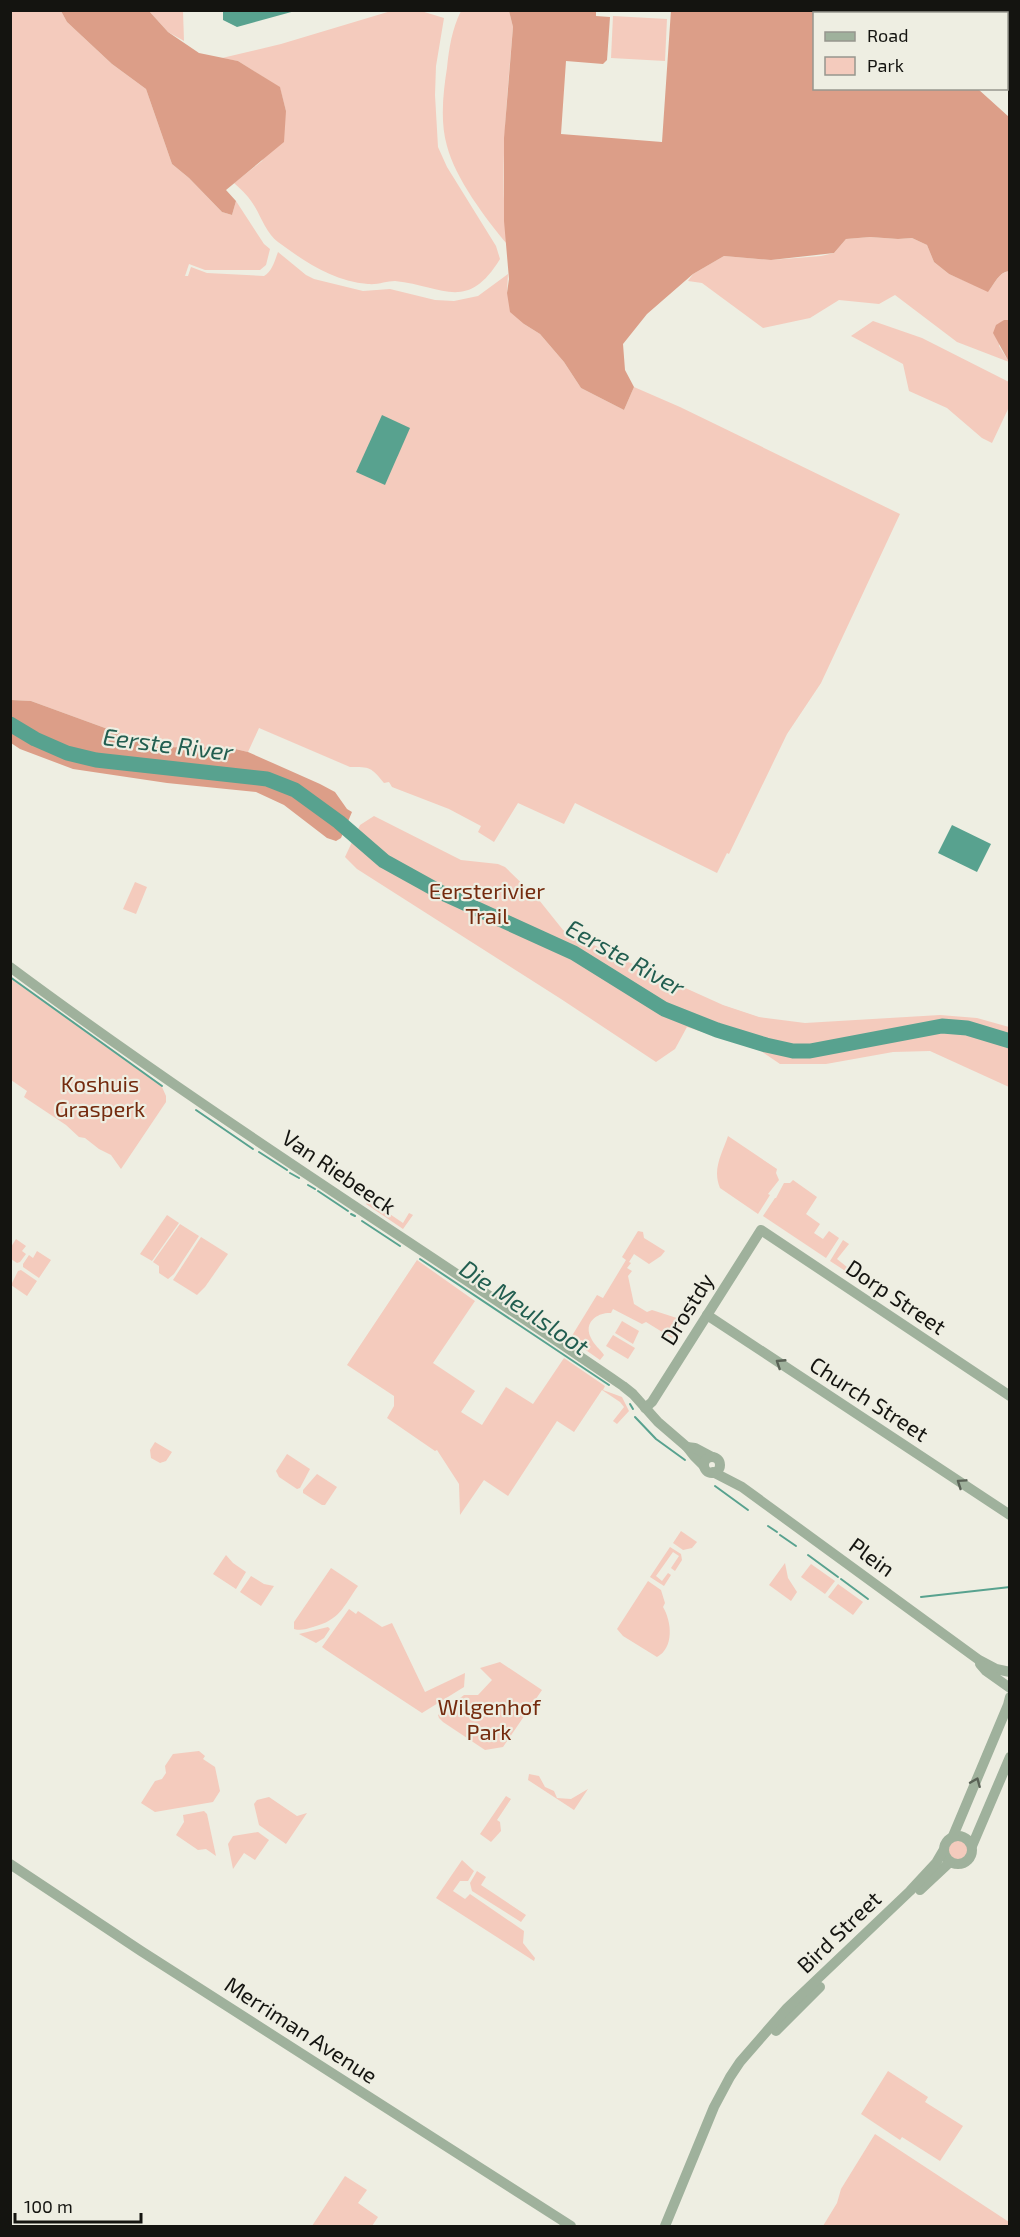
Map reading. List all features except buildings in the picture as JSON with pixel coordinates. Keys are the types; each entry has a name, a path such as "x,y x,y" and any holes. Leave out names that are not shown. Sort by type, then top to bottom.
{"street":[{"name":"Van Riebeeck","path":"10,967 210,1110 615,1380 633,1394 645,1408"},
{"name":"Drostdy","path":"645,1408 652,1402 761,1230"},
{"name":"Dorp Street","path":"761,1230 1010,1396"},
{"name":"Church Street","path":"707,1315 1010,1515"},
{"name":"Plein","path":"645,1408 658,1422 687,1446 695,1448 712,1465 978,1660 996,1669 1010,1672"},
{"name":"Plein","path":"978,1660 986,1671 1010,1688"},
{"path":"1010,1697 953,1836 945,1843 943,1851 950,1862 958,1864 966,1861 972,1853 972,1846 1010,1757"},
{"path":"953,1836 966,1838 972,1846"},
{"name":"Bird Street","path":"665,2226 723,2089 740,2062 787,2008 910,1891 936,1863 943,1851"},
{"name":"Bird Street","path":"760,2040 776,2031 950,1862"},
{"name":"Merriman Avenue","path":"10,1864 141,1951 571,2226"}],"green space":[{"path":"11,11 61,11 67,22 112,64 146,89 172,164 222,212 232,215 236,201 264,244 270,249 266,265 260,270 205,270 189,264 185,276 188,276 191,267 207,273 264,276 271,269 278,252 314,279 363,291 390,289 435,300 454,301 478,296 508,274 507,293 524,324 540,334 564,362 581,388 624,410 634,387 900,514 821,683 787,734 729,854 727,853 717,873 575,803 564,824 518,803 494,842 478,832 481,826 449,809 392,787 389,782 384,783 370,769 350,767 259,728 248,752 231,748 157,747 31,701 11,700"},
{"path":"149,11 183,11 184,41 168,32"},
{"path":"391,11 421,11 444,18 436,66 438,147 447,167 496,246 500,259 488,276 476,286 465,291 453,292 395,281 368,284 331,275 274,239 251,200 234,183 262,161 286,111 280,88 238,61 222,58 281,44"},
{"path":"461,11 509,11 513,27 504,163 507,244 464,184 451,158 443,127 443,107 451,39"},
{"path":"613,16 667,19 665,61 611,58"},
{"path":"912,238 927,245 934,262 949,274 988,291 999,276 1009,271 1009,320 1004,320 999,346 1009,362 957,342 895,295 879,304 839,300 810,318 763,328 702,283 688,281 693,274 724,256 771,260 821,256 834,253 846,239"},
{"path":"873,321 922,338 1009,382 1009,407 992,443 982,438 947,408 909,391 903,364 851,336"},
{"name":"Eersterivier Trail","path":"374,816 461,860 498,864 505,867 539,900 563,930 723,1005 759,1017 805,1023 940,1015 977,1018 1009,1027 1009,1087 930,1051 893,1052 826,1064 780,1064 761,1051 687,1027 675,1049 656,1062 357,869 345,857 360,825"},
{"path":"135,882 147,887 136,914 123,909"},
{"name":"Koshuis Grasperk","path":"10,978 162,1087 166,1102 121,1169 111,1155 85,1138 79,1137 66,1125 24,1097 27,1091 11,1080"},
{"path":"728,1136 777,1169 779,1180 768,1194 770,1195 758,1214 720,1188 717,1168"},
{"path":"793,1180 817,1197 806,1214 820,1224 814,1233 823,1239 829,1231 839,1238 826,1258 763,1216 784,1183 790,1183"},
{"path":"369,1200 403,1223 409,1213 413,1215 403,1229 366,1204"},
{"path":"167,1215 179,1223 152,1261 140,1254"},
{"path":"180,1224 199,1236 174,1274 168,1279 159,1273 159,1266 153,1262"},
{"path":"638,1231 643,1232 644,1238 665,1251 649,1264 634,1254 629,1262 631,1263 627,1268 632,1271 628,1276 634,1304 647,1312 652,1310 683,1320 672,1338 646,1322 642,1324 613,1309 611,1313 601,1314 590,1323 589,1328 592,1340 604,1355 600,1360 570,1339 597,1295 603,1298 626,1260 622,1257"},
{"path":"201,1237 228,1254 197,1295 173,1280"},
{"path":"16,1239 26,1246 22,1251 26,1254 17,1263 11,1259 11,1247"},
{"path":"843,1240 849,1244 837,1259 852,1271 850,1274 830,1261"},
{"path":"37,1251 51,1260 39,1278 23,1267 29,1255 33,1258"},
{"path":"417,1260 475,1301 433,1363 475,1391 461,1412 482,1425 506,1387 533,1404 564,1358 605,1386 603,1390 622,1397 629,1411 617,1424 613,1421 624,1407 602,1390 574,1432 557,1421 508,1496 484,1480 460,1515 459,1484 437,1450 435,1451 387,1418 394,1406 394,1396 347,1365"},
{"path":"21,1270 37,1281 27,1296 11,1285 18,1271"},
{"path":"622,1321 639,1331 633,1344 615,1333"},
{"path":"613,1335 635,1348 628,1359 606,1346"},
{"path":"155,1442 172,1452 166,1461 160,1463 151,1458 150,1450"},
{"path":"287,1454 310,1469 300,1488 297,1489 279,1477 276,1471"},
{"path":"317,1474 337,1487 325,1505 303,1493"},
{"path":"681,1531 697,1542 692,1548 683,1550 673,1543"},
{"path":"670,1547 681,1554 682,1560 675,1571 671,1568 679,1556 673,1552 656,1576 662,1581 668,1573 671,1575 664,1586 650,1577"},
{"path":"226,1555 246,1572 236,1589 213,1574"},
{"path":"785,1563 788,1578 797,1592 791,1601 769,1585"},
{"path":"811,1564 835,1581 825,1594 801,1577"},
{"path":"331,1568 358,1586 340,1612 329,1621 306,1629 294,1629 294,1622"},
{"path":"251,1576 264,1584 274,1586 261,1606 240,1592"},
{"path":"648,1581 661,1590 665,1603 663,1607 670,1627 666,1648 657,1657 623,1636 617,1629"},
{"path":"838,1584 863,1602 853,1615 828,1597"},
{"path":"349,1609 356,1614 358,1611 382,1627 392,1623 425,1692 465,1673 464,1687 422,1713 326,1650 322,1647"},
{"path":"328,1627 330,1629 324,1638 316,1643 299,1634"},
{"name":"Wilgenhof Park","path":"500,1662 542,1690 503,1747 485,1750 443,1722 438,1715 464,1695 478,1695 492,1680 480,1668"},
{"path":"199,1751 205,1756 203,1759 215,1767 220,1791 213,1802 155,1812 141,1803 155,1781 162,1779 166,1773 165,1766 173,1754"},
{"path":"529,1774 539,1776 545,1787 554,1791 557,1798 571,1799 588,1789 574,1810 528,1780"},
{"path":"506,1796 511,1799 497,1820 500,1822 501,1831 491,1842 480,1834"},
{"path":"269,1797 297,1816 307,1813 286,1844 259,1825 254,1804 257,1800"},
{"path":"204,1811 207,1814 216,1856 206,1849 198,1850 176,1835 184,1822 183,1815"},
{"path":"258,1832 269,1840 255,1860 244,1853 233,1869 228,1844 233,1836"},
{"path":"958,1839 966,1842 969,1850 966,1858 958,1861 950,1858 947,1850 950,1842"},
{"path":"462,1860 474,1871 468,1881 460,1881 453,1891 465,1899 470,1894 524,1931 523,1943 535,1958 534,1961 436,1898"},
{"path":"477,1871 486,1877 481,1885 526,1915 521,1922 472,1891 470,1883"},
{"path":"888,2071 928,2097 925,2102 963,2126 940,2161 902,2137 900,2140 861,2114"},
{"path":"875,2134 1009,2222 1009,2226 823,2226 837,2203 841,2189"},
{"path":"345,2176 367,2190 358,2203 378,2217 372,2226 312,2226"}],"shaded area":[{"path":"671,10 937,11 813,12 813,90 979,90 1009,117 1009,271 999,276 988,292 949,274 934,262 927,245 912,238 846,239 834,253 771,260 724,256 693,274 647,314 623,344 625,370 634,387 624,410 581,388 564,362 540,334 510,312 504,221 504,138 513,27 509,11 596,11 596,16 610,17 607,60 603,64 566,61 561,134 662,142"},
{"path":"61,11 149,11 168,32 199,53 238,61 280,87 286,111 284,142 226,190 236,201 232,215 222,212 172,164 146,89 112,64 67,22"},
{"path":"1009,320 1009,362 993,333 996,325"},
{"path":"11,700 31,701 157,747 231,748 248,752 335,792 347,809 352,812 341,838 336,841 327,838 284,805 256,792 167,783 73,769 20,749 11,743"}],"water":[{"path":"223,10 295,11 237,27 223,20"},
{"path":"1009,11 1009,87 1008,12 937,12"},
{"path":"382,415 410,428 385,485 356,472"},
{"path":"952,825 991,844 977,872 938,853"}],"waterway":[{"name":"Eerste River","path":"10,724 35,739 67,753 96,760 267,779 295,790 339,822 384,861 440,892 574,953 664,1009 717,1030 793,1051 810,1051 942,1026 967,1028 1010,1041"},
{"name":"Die Meulsloot","path":"10,977 162,1086"},
{"name":"Die Meulsloot","path":"196,1110 253,1149"},
{"name":"Die Meulsloot","path":"259,1152 287,1170"},
{"name":"Die Meulsloot","path":"290,1173 299,1178"},
{"name":"Die Meulsloot","path":"308,1185 315,1189"},
{"name":"Die Meulsloot","path":"318,1191 348,1211"},
{"name":"Die Meulsloot","path":"351,1214 355,1216"},
{"name":"Die Meulsloot","path":"362,1221 400,1246"},
{"name":"Die Meulsloot","path":"420,1259 609,1385"},
{"name":"Die Meulsloot","path":"630,1404 633,1409"},
{"name":"Die Meulsloot","path":"635,1417 656,1439 685,1460"},
{"name":"Die Meulsloot","path":"715,1486 748,1510"},
{"name":"Die Meulsloot","path":"768,1526 777,1532"},
{"name":"Die Meulsloot","path":"780,1535 796,1546"},
{"name":"Die Meulsloot","path":"808,1555 838,1577"},
{"name":"Die Meulsloot","path":"841,1579 868,1599"},
{"name":"Die Meulsloot","path":"921,1597 1010,1587"}]}
